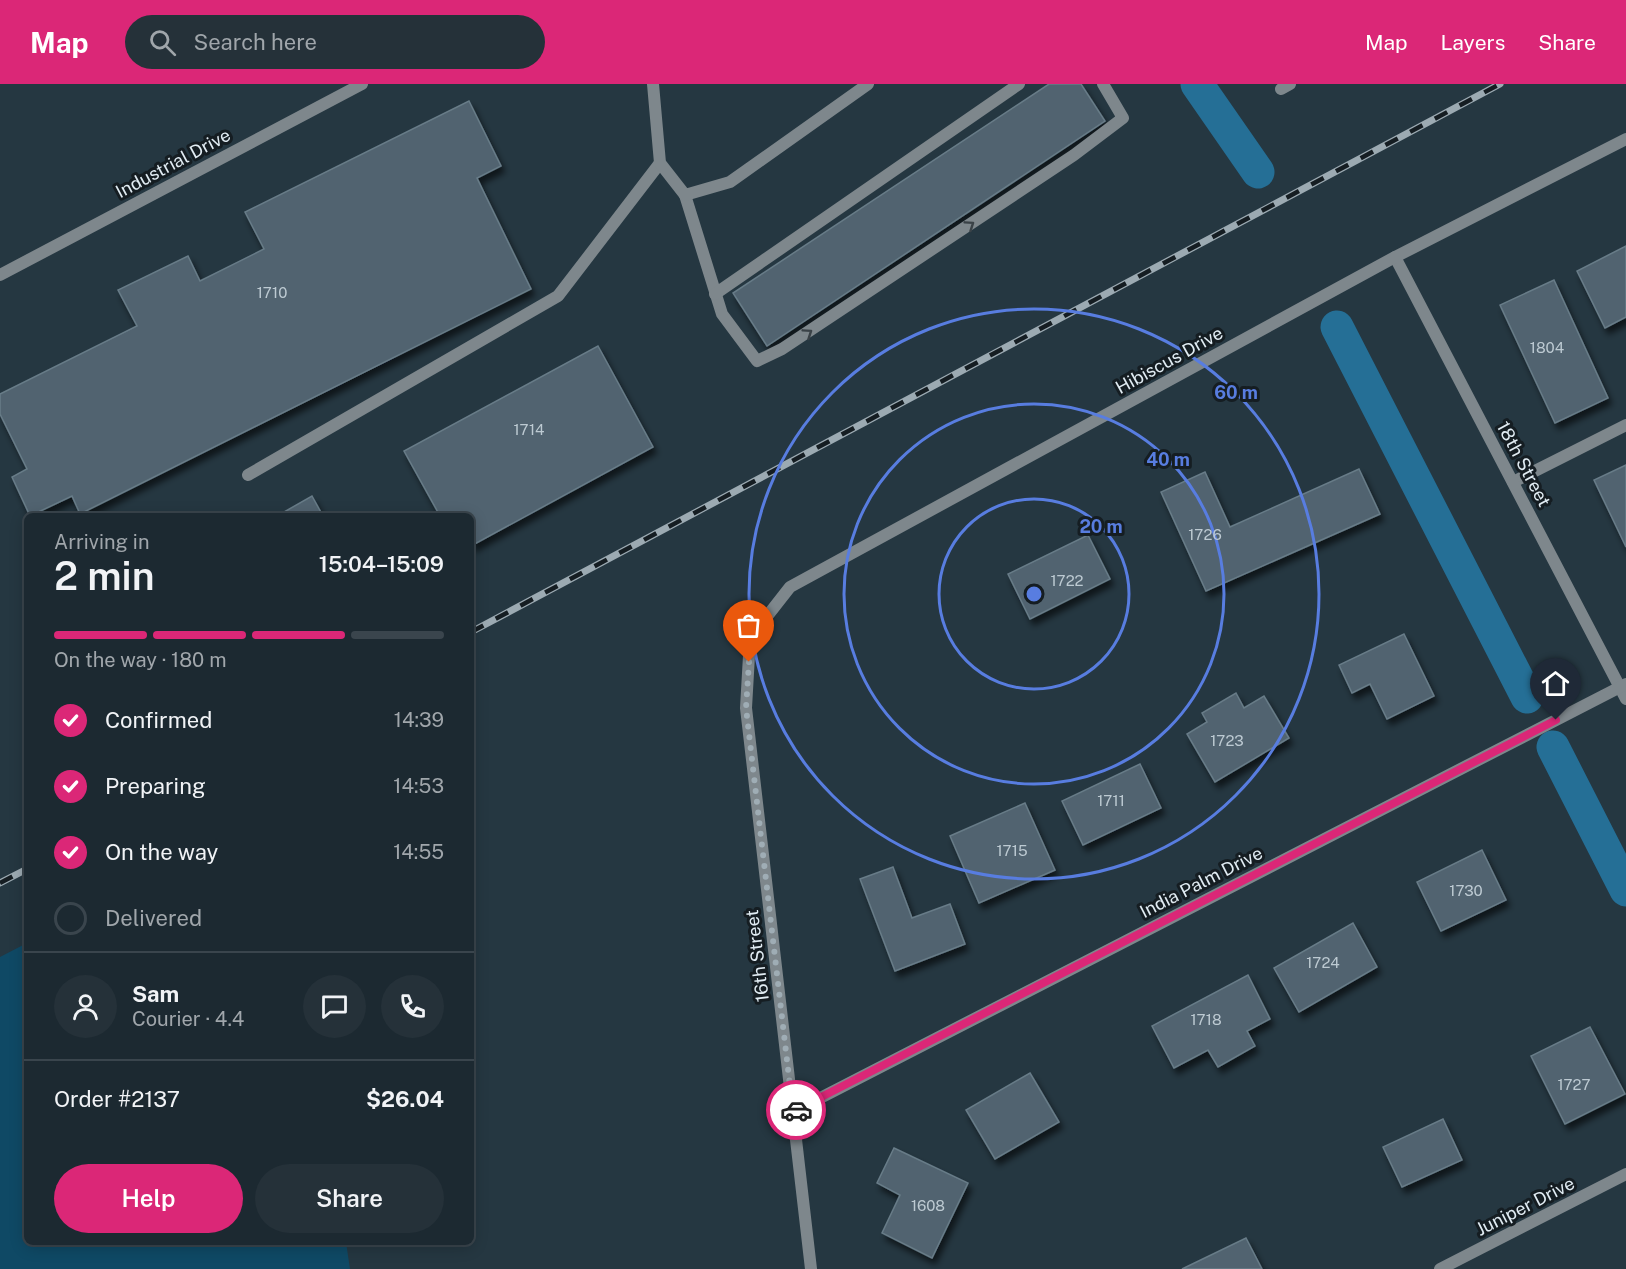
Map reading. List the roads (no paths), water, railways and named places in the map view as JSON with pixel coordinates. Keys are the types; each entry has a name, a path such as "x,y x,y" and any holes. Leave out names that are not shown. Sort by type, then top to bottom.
{"street":[{"name":"Industrial Drive","path":"0,275 363,84"},
{"path":"653,84 660,163 685,195 722,314 757,361 783,350 1074,155 1123,118 1102,84"},
{"path":"685,195 729,183 868,84"},
{"path":"715,294 1019,84"},
{"name":"Hibiscus Drive","path":"750,638 790,587 1395,257 1626,139"},
{"path":"248,475 558,296 660,163"},
{"name":"18th Street","path":"1395,257 1623,685 1626,699"},
{"path":"1513,482 1626,425"},
{"name":"16th Street","path":"750,638 746,708 811,1269"},
{"name":"India Palm Drive","path":"793,1112 1623,685"},
{"name":"Juniper Drive","path":"1440,1269 1626,1174"}],"waterway":[{"path":"1197,84 1258,172"},
{"path":"1337,327 1527,697"},
{"path":"1553,747 1626,890"}],"railway":[{"path":"474,630 1500,84"},
{"path":"0,883 24,871"}]}
